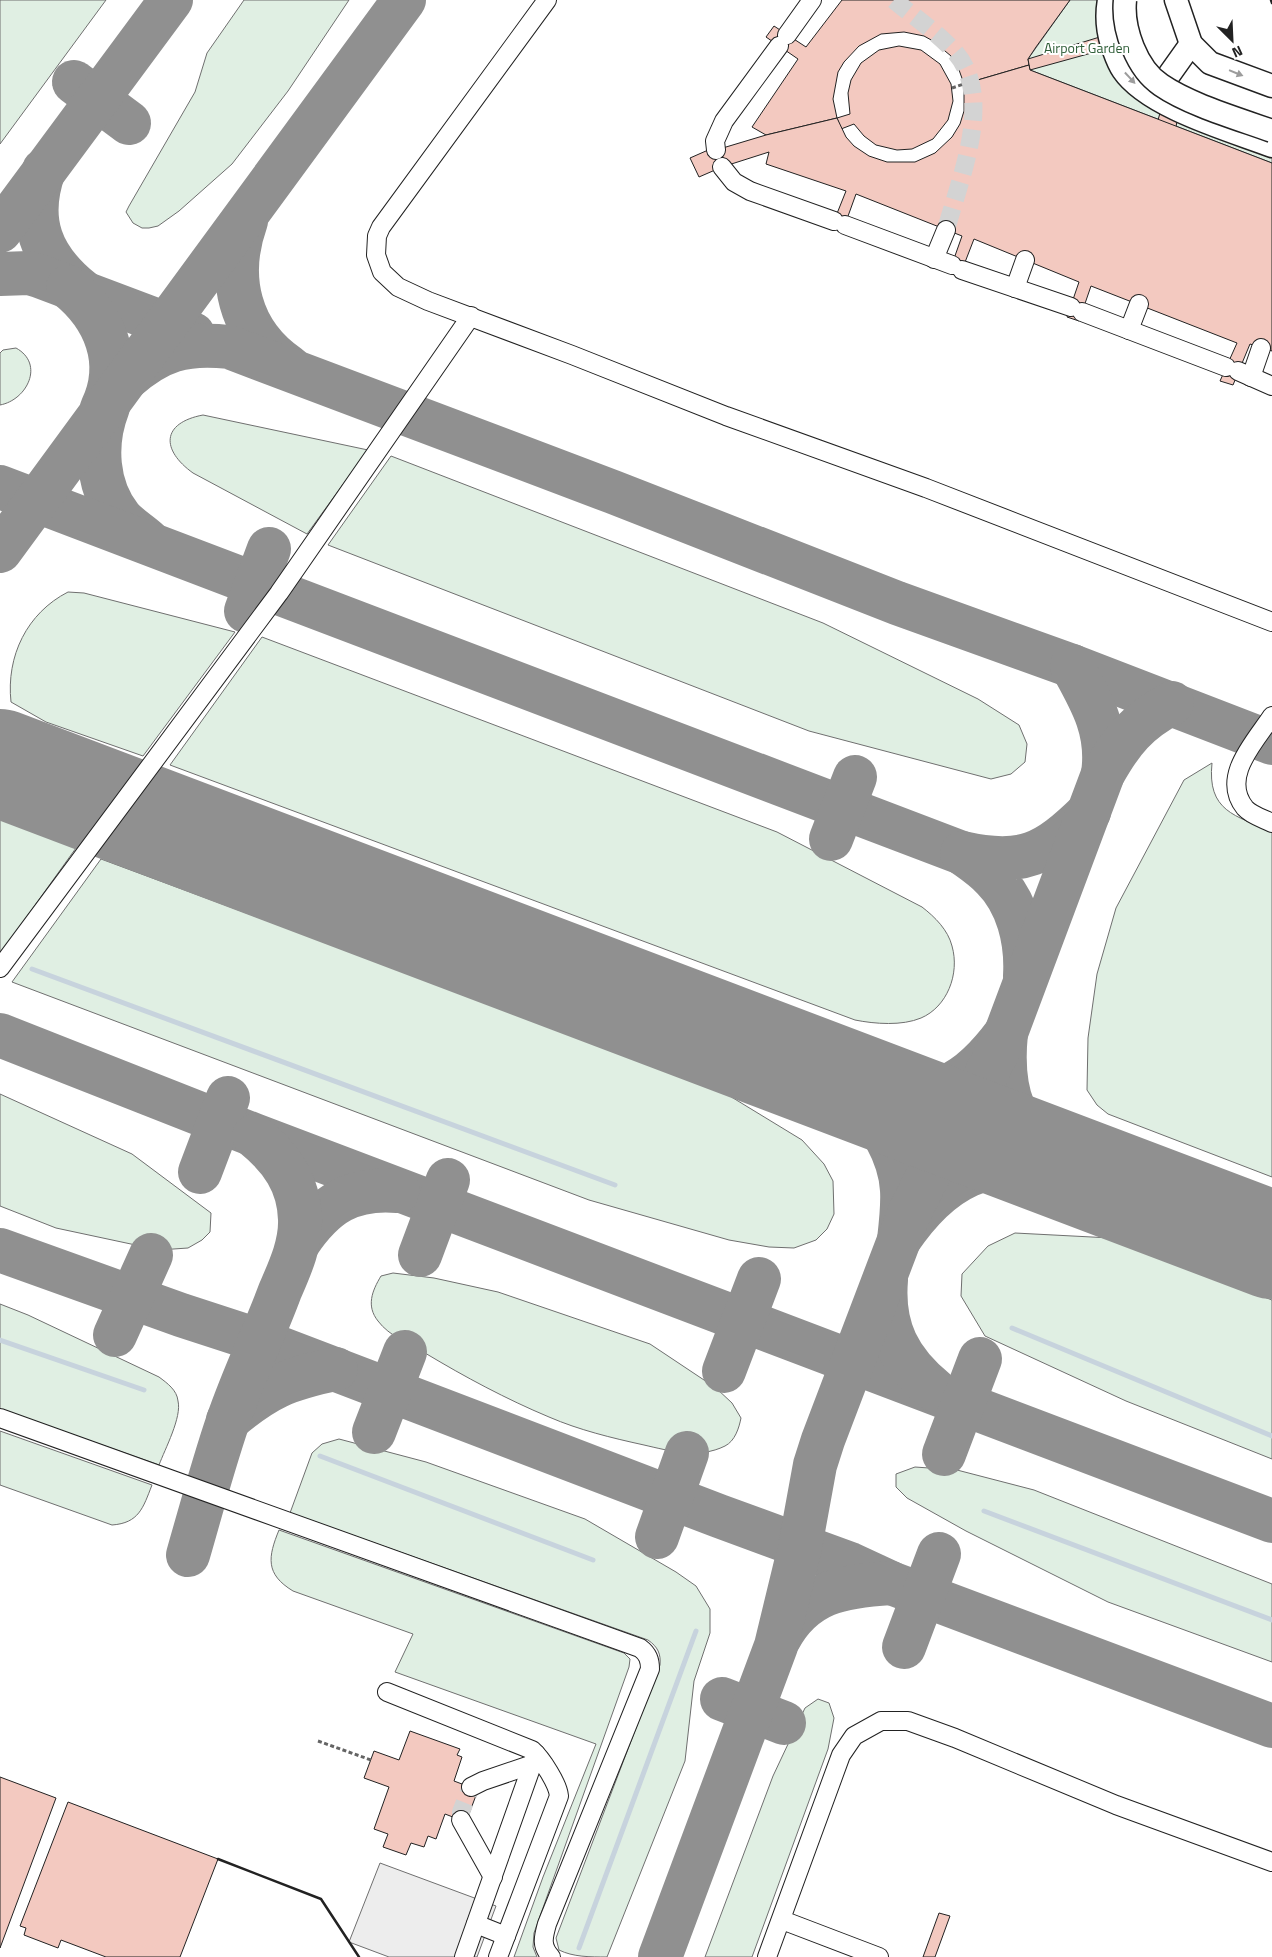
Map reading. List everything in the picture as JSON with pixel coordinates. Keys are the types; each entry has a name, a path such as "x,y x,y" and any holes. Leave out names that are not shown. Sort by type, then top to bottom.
{"main road":[{"path":"1109,0 1106,13 1108,31 1123,70 1135,83 1154,96 1201,119 1272,146"},
{"path":"1125,0 1126,26 1133,47 1145,69 1160,85 1186,98 1272,131"},
{"path":"1176,0 1191,44 1210,63 1272,86"},
{"path":"1154,96 1191,44"}],"lane":[{"path":"548,0 389,214 377,236 376,256 382,272 390,281 398,287 428,301 726,416 938,493 1272,622"},
{"path":"716,150 715,141 724,121 812,0"},
{"path":"722,167 734,182 750,191 1076,310 1272,386"},
{"path":"934,258 946,230"},
{"path":"1015,288 1025,260"},
{"path":"1129,330 1139,304"},
{"path":"0,968 279,593 471,316"},
{"path":"1238,372 1261,348"},
{"path":"1272,716 1236,773 1236,786 1246,809 1272,823"},
{"path":"0,1418 640,1648 645,1652 649,1657 650,1669 547,1924 543,1946 551,1957"},
{"path":"387,1692 532,1750 558,1790 559,1796 498,1957"},
{"path":"767,1957 841,1755 854,1736 881,1722 908,1721 955,1738 1116,1805 1272,1862"},
{"path":"472,1788 482,1780 539,1763"},
{"path":"464,1957 492,1877 539,1763"},
{"path":"461,1820 492,1877"},
{"path":"782,1920 879,1957"},
{"path":"476,1924 506,1936"}],"path":[{"path":"952,88 964,84"},
{"path":"318,1741 371,1760"}],"green space":[{"path":"0,0 106,0 0,144"},
{"path":"244,0 349,0 288,91 232,164 179,211 158,226 142,228 133,223 126,212 195,92 207,53"},
{"name":"Airport Garden","path":"1070,0 1124,0 1140,67 1272,136 1272,163 1030,70 1028,59"},
{"path":"16,348 25,355 30,363 29,381 25,389 18,396 10,402 0,405 0,353 3,350"},
{"path":"203,415 368,450 307,534 193,473 175,455 171,447 170,438 173,431 179,424"},
{"path":"391,456 823,623 978,699 1019,725 1027,744 1025,762 1011,774 991,779 809,731 328,545"},
{"path":"68,592 84,593 235,632 143,756 46,722 11,702 12,668 22,638 41,612"},
{"path":"262,637 777,832 922,907 944,929 952,946 954,957 953,978 944,998 930,1013 914,1021 888,1024 855,1020 170,765"},
{"path":"1212,763 1214,792 1219,802 1235,816 1272,831 1272,1177 1108,1114 1097,1105 1087,1090 1088,1038 1097,974 1116,908 1184,780"},
{"path":"0,818 6,818 76,848 0,954"},
{"path":"101,859 715,1087 802,1140 824,1164 833,1181 834,1214 827,1229 816,1240 794,1248 769,1247 729,1240 589,1200 12,982"},
{"path":"0,1094 132,1154 211,1213 210,1232 202,1240 188,1248 159,1250 56,1228 0,1206"},
{"path":"1015,1233 1111,1238 1272,1300 1272,1459 1126,1401 985,1336 961,1296 962,1274 988,1246"},
{"path":"393,1273 434,1278 498,1292 650,1344 716,1388 732,1403 741,1418 736,1434 728,1444 715,1450 684,1453 620,1440 584,1430 560,1422 517,1403 400,1339 378,1321 372,1310 373,1293 381,1276"},
{"path":"0,1304 28,1315 159,1377 171,1387 177,1397 178,1415 159,1465 0,1409"},
{"path":"0,1431 152,1485 143,1507 134,1518 121,1524 112,1525 0,1485"},
{"path":"339,1439 426,1462 585,1519 676,1572 696,1586 710,1609 710,1633 694,1681 685,1761 607,1957 582,1956 564,1952 559,1950 556,1938 660,1665 658,1651 648,1640 290,1513 312,1453 322,1444"},
{"path":"915,1467 957,1470 1034,1490 1272,1584 1272,1662 1108,1602 966,1531 907,1498 896,1487 896,1474"},
{"path":"279,1530 624,1653 630,1659 629,1667 534,1933 533,1947 537,1957 514,1957 543,1877 596,1744 395,1672 413,1634 293,1591 284,1585 277,1578 271,1564 271,1557"},
{"path":"818,1699 829,1703 834,1718 828,1749 752,1957 705,1957 773,1776 805,1708"}],"shaded area":[{"path":"380,1863 496,1906 477,1957 389,1957 349,1942"}],"building":[{"path":"842,0 1070,0 1028,59 1029,65 964,84 958,67 951,56 933,41 924,36 904,32 881,34 859,46 844,62 838,72 833,99 837,118 766,135 752,127 798,59 766,37 774,26 806,47"},
{"path":"1103,36 1140,67 1272,136 1272,157 1177,121 1176,127 1158,120 1160,113 1106,49 1030,70 1028,59"},
{"path":"899,46 921,50 940,64 951,84 953,101 948,120 933,139 912,149 897,150 876,145 864,136 854,124 841,129 837,118 850,114 848,93 851,80 861,63 879,50"},
{"path":"1029,65 1030,70 1272,163 1272,351 1250,344 1233,385 1220,381 1237,343 1091,286 1079,321 1067,317 1079,282 974,239 962,270 950,270 962,236 856,194 843,230 834,221 846,191 766,164 769,152 722,167 699,177 690,158 715,147 716,150 766,135 837,118 846,137 854,146 869,156 887,162 915,162 935,153 952,137 960,124 964,111 964,84"},
{"path":"410,1731 460,1749 457,1755 462,1757 454,1781 478,1790 466,1822 445,1814 436,1839 428,1836 424,1847 411,1843 406,1855 383,1847 388,1834 374,1829 389,1787 364,1778 374,1751 399,1760"},
{"path":"0,1777 56,1798 0,1948"},
{"path":"68,1802 218,1859 180,1957 106,1957 61,1940 58,1948 24,1935 26,1928 20,1926"},
{"path":"939,1913 950,1916 935,1957 923,1957"}],"waterway":[{"path":"32,969 615,1185"},
{"path":"1012,1328 1272,1436"},
{"path":"0,1340 144,1390"},
{"path":"320,1456 593,1560"},
{"path":"984,1511 1272,1620"},
{"path":"579,1948 696,1631"}],"taxiway":[{"path":"0,231 171,0"},
{"path":"0,551 404,0"},
{"path":"74,82 129,123"},
{"path":"44,170 37,206 37,222 41,237 47,252 56,265 82,291"},
{"path":"246,221 237,263 241,302 248,321 258,338 289,367"},
{"path":"0,274 29,273 39,276 193,334"},
{"path":"68,287 92,312 101,326 107,342 111,357 111,374 102,408"},
{"path":"126,379 150,361 173,350 199,346 229,347 613,492 897,603 1072,666 1272,743"},
{"path":"108,407 99,450 102,479 106,493 121,518 148,541"},
{"path":"0,487 962,853"},
{"path":"246,611 269,549"},
{"path":"1072,666 1092,705 1101,730 1104,744 1103,774"},
{"path":"660,1957 776,1646 800,1547 815,1465 909,1214 956,1126 978,1092 1006,1033 1103,774 1117,751 1132,733 1149,717 1172,703"},
{"path":"0,761 16,769"},
{"path":"831,839 855,777"},
{"path":"1025,976 1022,936 1015,911 1009,899 990,874 962,853 1002,858 1032,854 1060,838 1089,812"},
{"path":"869,1091 913,1093 931,1091 948,1086 977,1066 1006,1033 1005,1074 1008,1092 1014,1109 1033,1139 1064,1165"},
{"path":"0,1035 254,1135 1272,1521"},
{"path":"821,1073 846,1089 862,1104 879,1126 892,1150 897,1163 902,1190 899,1240 932,1200 950,1186 969,1175 989,1168 1012,1164 1064,1165"},
{"path":"200,1172 228,1098"},
{"path":"188,1555 228,1421 291,1265 299,1238 299,1206 292,1183 280,1162 254,1136"},
{"path":"420,1255 448,1180"},
{"path":"299,1242 319,1217 341,1201 353,1195 366,1192 381,1190 398,1191"},
{"path":"0,1250 181,1315 261,1341 850,1564 891,1583 1272,1726"},
{"path":"115,1335 151,1255"},
{"path":"724,1371 759,1279"},
{"path":"886,1280 885,1297 887,1313 890,1328 896,1342 912,1368 936,1391"},
{"path":"374,1432 405,1352"},
{"path":"944,1454 980,1359"},
{"path":"228,1420 254,1400 278,1386 303,1377 336,1369"},
{"path":"657,1537 687,1453"},
{"path":"904,1647 939,1554"},
{"path":"779,1639 789,1623 800,1611 826,1594 856,1586 891,1583"},
{"path":"722,1699 784,1723"}],"runway":[{"path":"0,763 1272,1245"}],"tunnel":[{"path":"894,0 953,50 966,68 972,90 971,137 966,162 946,230"},
{"path":"461,1820 461,1812 471,1787"}],"wall":[{"path":"218,1859 321,1899 359,1957"}]}
